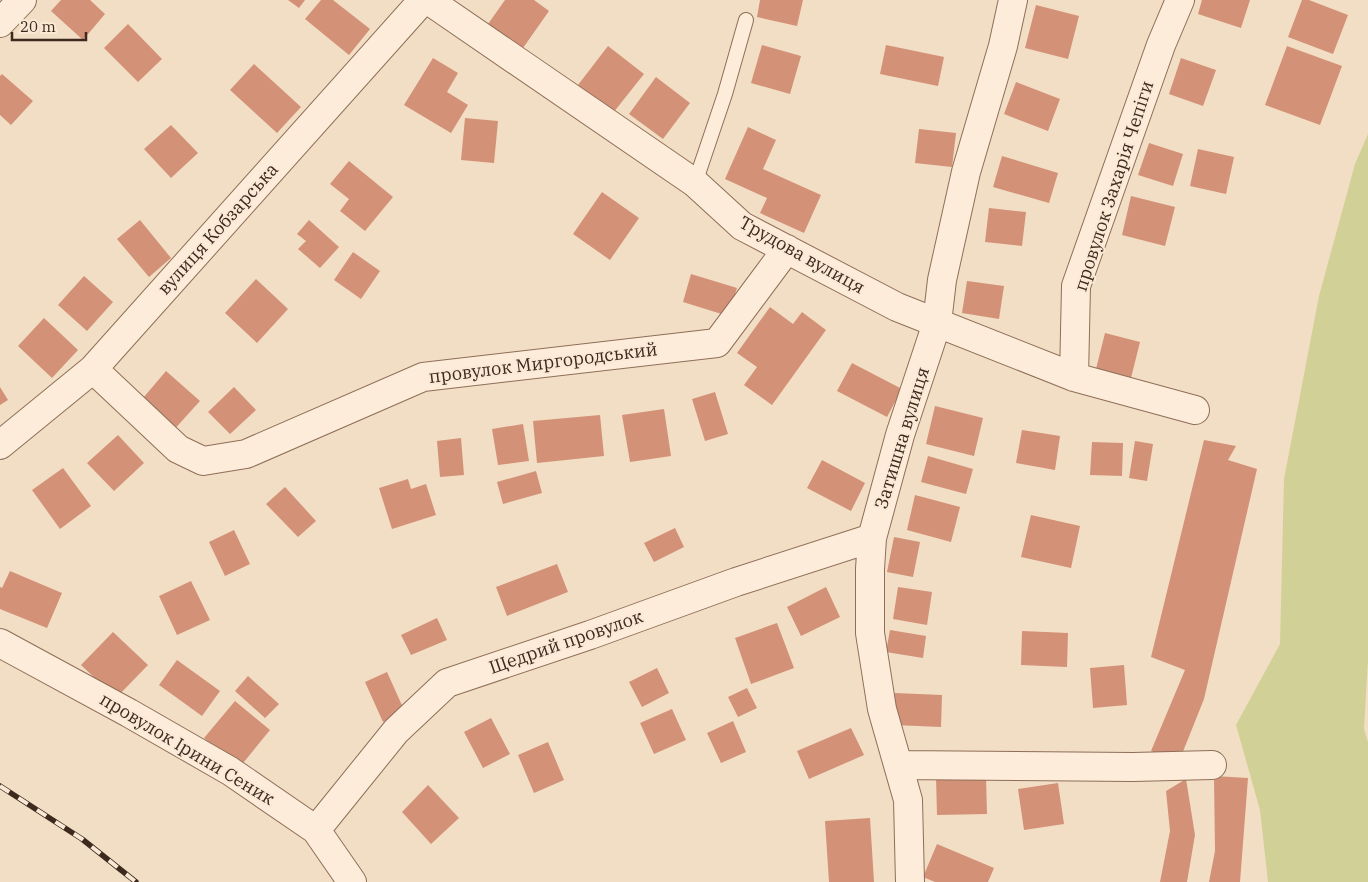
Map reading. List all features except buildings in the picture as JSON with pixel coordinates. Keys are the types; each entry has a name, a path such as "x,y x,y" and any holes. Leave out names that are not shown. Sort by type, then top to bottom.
{"street":[{"path":"0,23 22,0"},
{"name":"вулиця Кобзарська","path":"0,445 93,369 423,0"},
{"name":"Трудова вулиця","path":"428,0 694,183 742,226 897,307 1074,377 1195,410"},
{"name":"Затишна вулиця","path":"910,882 908,800 882,709 870,633 872,538 900,435 937,323 942,280 966,172 1003,46 1013,0"},
{"name":"провулок Захарія Чепіги","path":"1074,377 1076,286 1161,45 1180,0"},
{"name":"провулок Миргородський","path":"93,369 178,449 203,460 246,454 423,377 717,342 787,249"},
{"name":"Щедрий провулок","path":"316,830 396,731 447,683 590,635 736,582 872,538"},
{"name":"провулок Ірини Сеник","path":"0,643 129,712 230,771 316,830 352,882"},
{"path":"898,765 1133,767 1212,765"}],"lane":[{"path":"694,183 725,94 746,20"}],"shaded area":[{"path":"1368,134 1368,660 1364,729 1368,742 1368,882 1268,882 1260,810 1236,725 1280,644 1284,479 1319,296 1355,164"}],"railway":[{"path":"0,786 82,839 136,882"}]}
